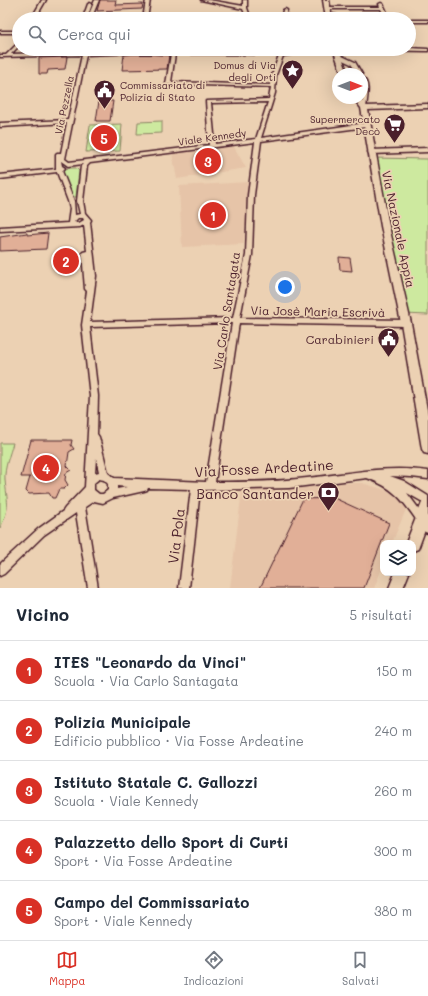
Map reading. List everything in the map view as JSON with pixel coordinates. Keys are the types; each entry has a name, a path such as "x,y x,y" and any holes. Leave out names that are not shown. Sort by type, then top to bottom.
{"main road":[{"path":"326,0 328,12"},
{"path":"339,56 344,68"},
{"path":"368,103 428,106"},
{"name":"Via Nazionale Appia","path":"359,104 366,125 406,323 428,448"},
{"path":"416,540 425,525 428,504"},
{"path":"396,588 401,576"}],"street":[{"path":"38,12 44,0"},
{"path":"90,12 91,0"},
{"path":"92,12 97,0"},
{"path":"146,12 148,0"},
{"path":"203,0 245,8"},
{"path":"245,0 246,12"},
{"path":"342,12 382,6 385,12"},
{"path":"416,21 428,21"},
{"path":"0,32 12,32"},
{"path":"416,50 428,50"},
{"path":"8,55 12,51"},
{"path":"0,56 12,55"},
{"path":"82,56 58,167 72,201 74,222 82,229 85,248 88,310"},
{"path":"172,56 168,83 273,86"},
{"name":"Via Carlo Santagata","path":"210,486 236,320 248,255 251,195 258,140 270,100 274,76 281,56"},
{"path":"343,56 353,63 356,68"},
{"path":"212,146 208,102 270,100"},
{"path":"0,125 68,121"},
{"name":"Via Pezzella","path":"62,160 68,121"},
{"name":"Viale Kennedy","path":"62,160 65,163 73,164 366,125"},
{"path":"371,152 428,150"},
{"path":"63,517 90,490 94,396 86,325 93,276 86,219 82,213 80,201 83,171 85,164 88,162"},
{"path":"0,177 73,164 83,171"},
{"path":"0,173 58,167"},
{"path":"72,201 80,201"},
{"path":"74,222 77,216 86,219"},
{"path":"0,229 55,226 86,219"},
{"name":"Via Josè Maria Escrivà","path":"86,325 236,320 406,323"},
{"path":"93,426 104,476"},
{"name":"Via Fosse Ardeatine","path":"113,482 148,486 210,486 289,484 396,471 428,475"},
{"path":"366,475 387,478 402,484 428,501"},
{"path":"366,475 394,485 425,525"},
{"path":"0,571 41,532 80,507 96,477 108,477 113,482 113,489 108,495 100,498 90,490"},
{"name":"Via Fosse Ardeatine","path":"108,495 148,486"},
{"name":"Via Pola","path":"184,588 196,486"},
{"path":"80,507 93,588"}],"shaded area":[{"path":"233,145 246,168 177,179 172,153"},
{"path":"249,182 244,244 182,247 179,186"},
{"path":"362,483 394,494 407,507 393,540 380,540 380,573 374,588 230,588 242,490"}],"green space":[{"path":"162,121 162,133 137,134 138,122"},
{"path":"122,124 120,151 86,152 90,125"},
{"path":"372,158 428,159 428,315 404,314"},
{"path":"76,168 79,171 76,197 73,197 63,174 64,170"},
{"path":"0,443 13,443 6,466 5,475 7,509 0,528"}],"building":[{"path":"100,0 116,0 115,5 143,4 142,9 97,11"},
{"path":"124,56 169,56 167,69 122,70"},
{"path":"67,57 65,69 48,70 47,74 39,74 39,58"},
{"name":"Commissariato di Polizia di Stato","path":"99,101 113,101 110,121 96,121"},
{"path":"27,233 27,235 48,233 46,249 0,251 0,237"},
{"path":"62,250 73,250 70,273 59,274"},
{"path":"339,257 350,258 352,271 340,270"},
{"path":"31,440 72,440 71,445 74,449 69,452 67,466 71,470 66,473 65,480 68,485 64,489 59,489 55,498 52,498 49,493 29,494 26,491 30,477 21,477"},
{"path":"334,498 389,523 382,540 380,540 380,546 364,588 260,588 303,499"}],"place":[{"name":"Domus di Via degli Orti","path":"292,90"},
{"name":"Commissariato di Polizia di Stato","path":"104,110"},
{"name":"Campo del Commissariato","path":"104,138"},
{"name":"Supermercato Decò","path":"395,144"},
{"name":"Istituto Statale C. Gallozzi","path":"208,161"},
{"name":"ITES \"Leonardo da Vinci\"","path":"213,215"},
{"name":"Polizia Municipale","path":"66,261"},
{"name":"Carabinieri","path":"389,358"},
{"name":"Palazzetto dello Sport di Curti","path":"46,468"},
{"name":"Banco Santander","path":"329,512"}]}
